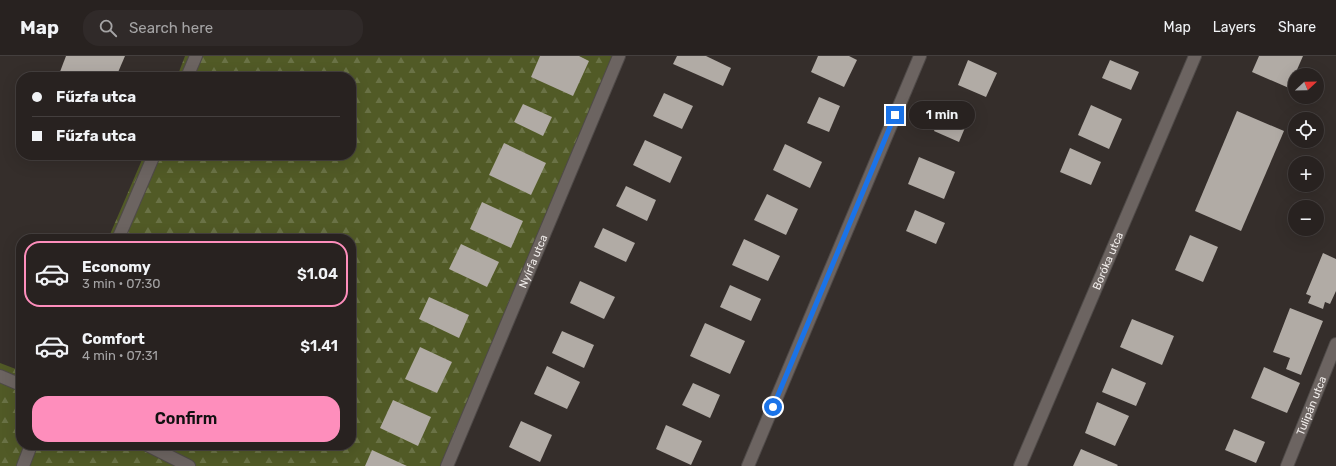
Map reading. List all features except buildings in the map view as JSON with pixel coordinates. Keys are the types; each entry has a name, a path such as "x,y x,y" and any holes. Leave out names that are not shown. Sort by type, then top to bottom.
{"street":[{"path":"189,72 196,56"},
{"name":"Nyírfa utca","path":"447,466 619,56"},
{"path":"748,466 920,56"},
{"name":"Boróka utca","path":"1020,466 1195,56"},
{"path":"120,234 152,160"},
{"name":"Tulipán utca","path":"1287,466 1336,344"},
{"path":"0,376 16,383"},
{"path":"23,466 29,450"},
{"path":"157,450 189,466"}],"green space":[{"path":"185,56 614,56 446,466 0,466 0,363 16,369 16,450 356,450 356,234 110,234 142,160 356,160 356,72 179,72"}],"route":[{"path":"773,407 895,115"}]}
